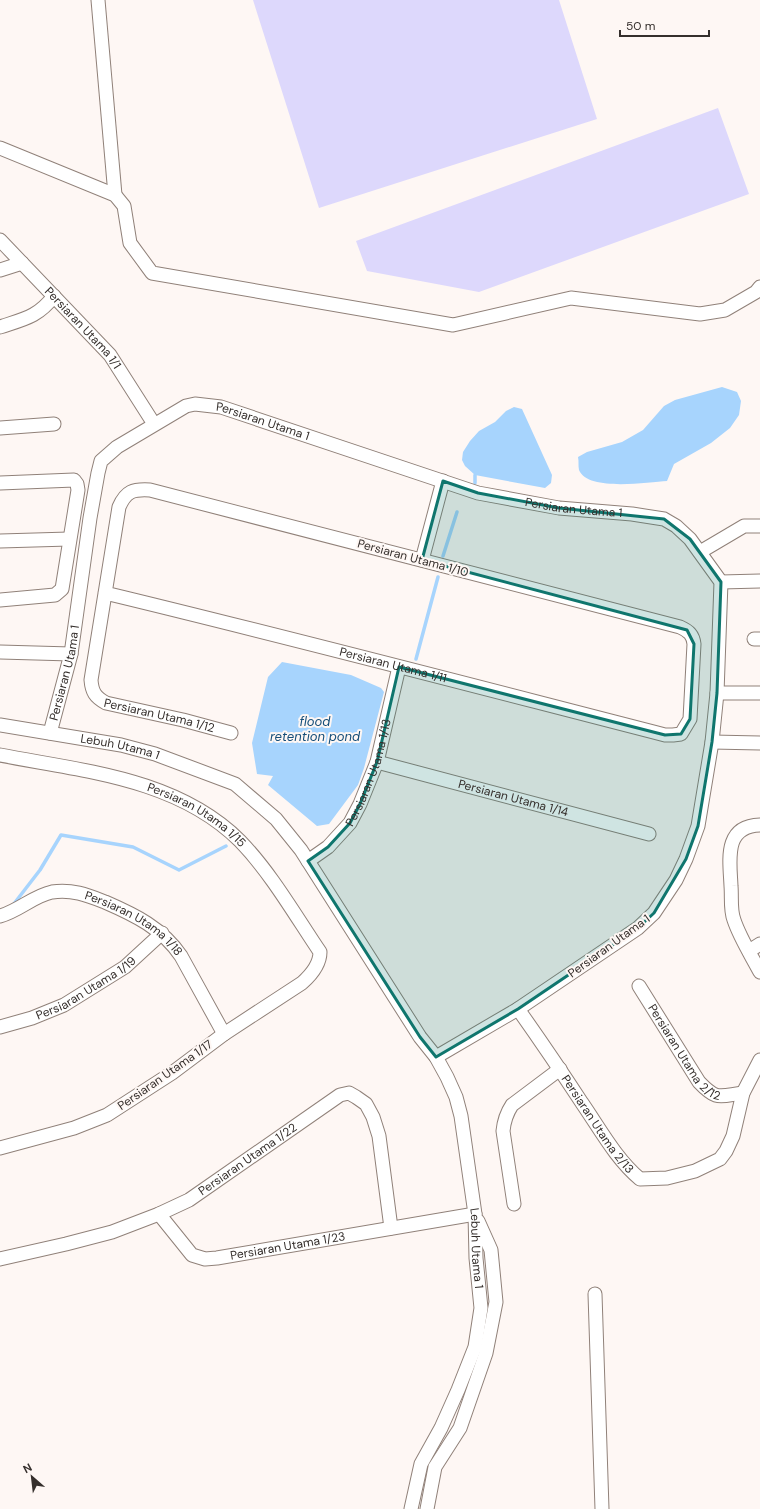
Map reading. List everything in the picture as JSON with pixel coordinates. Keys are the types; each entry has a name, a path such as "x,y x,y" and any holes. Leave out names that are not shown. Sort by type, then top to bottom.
{"street":[{"path":"98,0 115,195"},
{"path":"0,148 115,195 124,206 130,243 152,273 453,325 571,298 700,314 725,310 756,292 760,287"},
{"name":"Persiaran Utama 1/1","path":"0,240 110,355 154,424"},
{"path":"0,270 22,262"},
{"path":"0,327 35,315 46,307 54,296"},
{"name":"Persiaran Utama 1","path":"50,733 71,654 90,518 101,461 117,447 186,406 202,404 221,407 478,493 559,508 632,514 664,520 676,526 690,539 721,582 718,693 712,742 698,826 686,859 676,880 654,913 638,928 518,1009 436,1057"},
{"path":"0,428 54,424"},
{"path":"0,483 74,480 77,484 78,490 62,589 55,595 0,600"},
{"path":"422,560 443,481"},
{"name":"Persiaran Utama 1/10","path":"105,593 119,507 123,498 130,492 138,489 150,490 687,630 693,636 694,644 690,719 681,734"},
{"path":"700,552 744,526 760,526"},
{"path":"0,541 69,539"},
{"path":"721,582 760,581"},
{"name":"Persiaran Utama 1/11","path":"105,593 257,630 673,736 681,734"},
{"name":"Persiaran Utama 1/12","path":"105,593 91,680 92,690 100,699 106,703 183,720 230,733"},
{"path":"0,652 71,654"},
{"name":"Persiaran Utama 1/13","path":"308,861 328,847 350,823 360,804 377,762 398,667"},
{"path":"718,693 760,693"},
{"name":"Lebuh Utama 1","path":"0,725 121,745 155,754 235,784 276,819 308,861 420,1037 436,1057 456,1097 461,1116 475,1214 476,1258 481,1308 475,1347 441,1428 421,1464 411,1509"},
{"path":"712,742 760,742"},
{"name":"Persiaran Utama 1/15","path":"0,755 120,778 147,786 169,794 222,825 240,841 262,867 320,952 320,958 313,970"},
{"name":"Persiaran Utama 1/14","path":"377,762 649,834"},
{"path":"760,825 752,825 742,830 734,838 730,849 733,918 738,931 755,948 760,972"},
{"name":"Persiaran Utama 1/18","path":"0,916 41,895 65,890 86,894 129,912 162,933 173,944 224,1034"},
{"name":"Persiaran Utama 1/19","path":"0,1027 32,1018 64,1005 125,967 162,933"},
{"name":"Persiaran Utama 1/17","path":"0,1148 74,1128 107,1115 172,1073 224,1034 302,983 309,977 313,970"},
{"name":"Persiaran Utama 2/12","path":"639,986 699,1082 708,1091 716,1096 743,1094"},
{"name":"Persiaran Utama 2/13","path":"518,1009 611,1146 630,1171 640,1179 666,1178 695,1170 720,1159 726,1151 733,1136 743,1094 760,1060"},
{"path":"514,1204 503,1132 503,1122 506,1113 512,1105 560,1069"},
{"name":"Persiaran Utama 1/22","path":"0,1259 112,1232 159,1214 189,1200 340,1094 349,1093 366,1104 373,1117 379,1136 391,1228"},
{"name":"Persiaran Utama 1/23","path":"159,1214 192,1255 205,1259 475,1214"},
{"name":"Lebuh Utama 1","path":"427,1509 435,1467 460,1428 486,1353 496,1302 491,1250 475,1214"},
{"path":"595,1294 602,1509"}],"highlighted area":[{"path":"443,481 478,493 559,508 664,519 690,539 721,582 717,693 712,742 698,826 686,859 654,913 638,928 518,1009 436,1057 420,1037 308,861 328,847 350,823 360,804 377,762 399,667 665,735 681,734 690,719 694,644 687,630 422,560"}],"water":[{"path":"722,387 737,392 741,401 739,415 730,428 711,443 674,464 667,481 633,484 606,483 594,481 585,477 579,470 578,457 587,452 622,442 643,430 664,406 675,400"},
{"path":"514,407 522,409 552,475 551,483 545,488 475,475 465,466 462,460 463,452 479,431 495,422 506,411"},
{"name":"flood retention pond","path":"282,662 351,675 381,688 384,692 364,768 358,785 329,824 317,826 268,785 273,776 257,774 252,743 268,677"}],"building":[{"path":"253,0 559,0 597,119 319,208"},
{"path":"718,108 749,194 479,292 367,271 356,241"}],"waterway":[{"path":"475,475 475,483"},
{"path":"443,556 457,512"},
{"path":"416,659 438,577"},
{"path":"13,905 40,870 61,835 133,847 179,870 226,846"}]}
